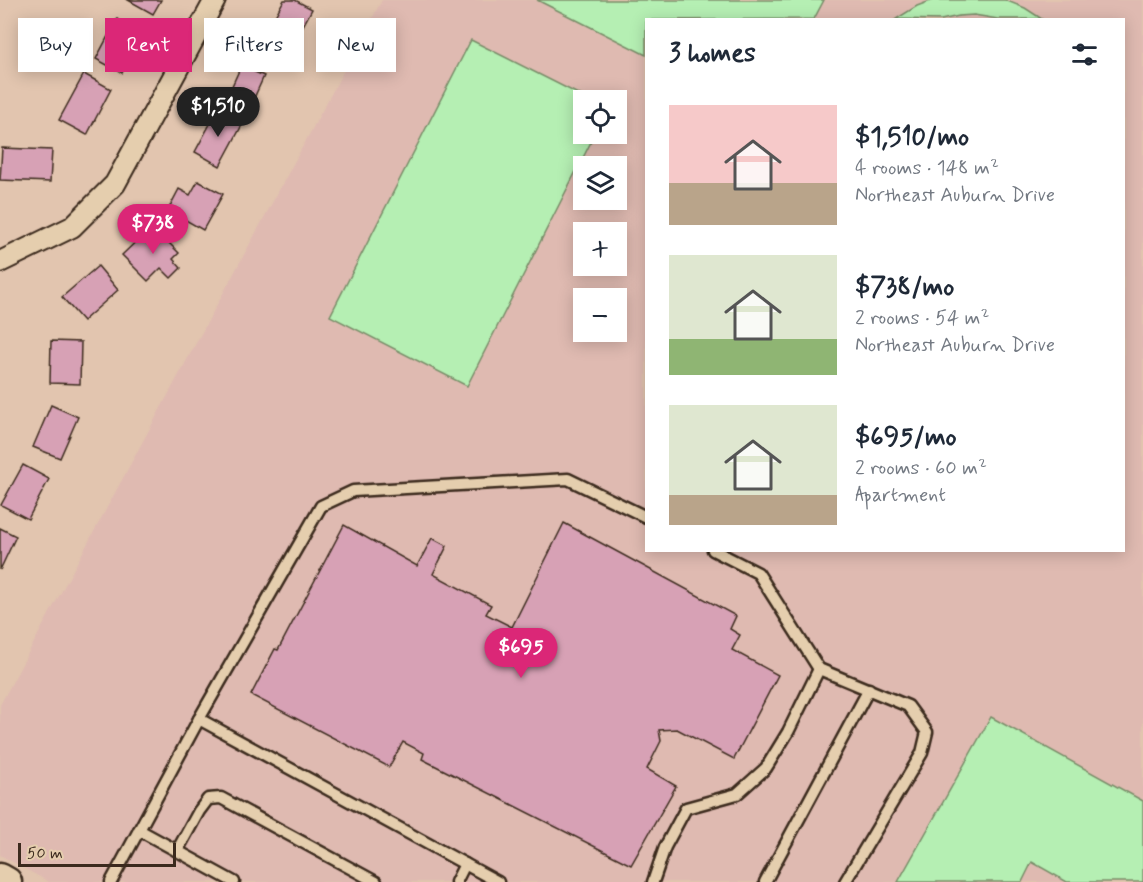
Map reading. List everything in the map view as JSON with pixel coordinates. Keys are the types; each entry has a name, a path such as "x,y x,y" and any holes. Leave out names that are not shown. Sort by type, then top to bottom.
{"main road":[{"path":"0,878 7,882"}],"street":[{"path":"0,262 72,227 115,184 215,0"}],"lane":[{"path":"111,882 198,719 321,506 353,491 568,479 645,518"},
{"path":"717,552 758,573 819,669 908,706 927,732 922,753 845,882"},
{"path":"653,882 665,847 686,807 737,794 766,768 788,732 819,669"},
{"path":"765,882 868,690"},
{"path":"198,719 498,882"},
{"path":"177,851 199,811 208,800 221,798 376,882"},
{"path":"139,830 234,882"},
{"path":"456,882 465,864"}],"shaded area":[{"path":"382,0 1143,0 1143,882 49,882 0,855 0,705 343,72 396,72 396,18 372,18"}],"green space":[{"path":"537,0 824,0 815,18 645,18 645,54"},
{"path":"933,0 1005,0 1025,8 1040,18 992,18 974,15 950,18 898,18 917,6"},
{"path":"471,40 573,91 573,144 590,144 584,156 573,156 573,177 467,386 330,316"},
{"path":"991,717 1143,801 1143,882 1067,882 1032,862 1022,882 898,882"}],"building":[{"path":"128,0 161,0 153,14"},
{"path":"284,0 295,0 312,9 304,24 304,18 274,18"},
{"path":"105,42 105,64 96,59"},
{"path":"238,72 255,72 264,76 250,107 227,97"},
{"path":"84,74 111,89 87,135 59,120"},
{"path":"217,111 242,125 220,166 195,152"},
{"path":"2,148 52,150 50,182 0,180"},
{"path":"198,181 223,194 203,230 168,210 179,189 190,195"},
{"path":"152,226 179,253 173,259 181,268 171,278 161,268 148,281 122,255"},
{"path":"98,266 118,290 83,321 62,297"},
{"path":"51,341 81,342 80,384 50,383"},
{"path":"51,405 78,417 60,458 33,447"},
{"path":"23,465 49,479 28,519 1,505"},
{"path":"564,523 736,616 730,629 740,635 732,650 778,675 734,759 677,729 659,730 661,741 647,769 676,786 631,865 422,759 424,753 403,742 389,767 251,695 275,649 278,650 344,525 417,566 432,538 447,546 433,574 491,605 486,614 512,627"},
{"path":"0,528 16,536 0,570"}]}
